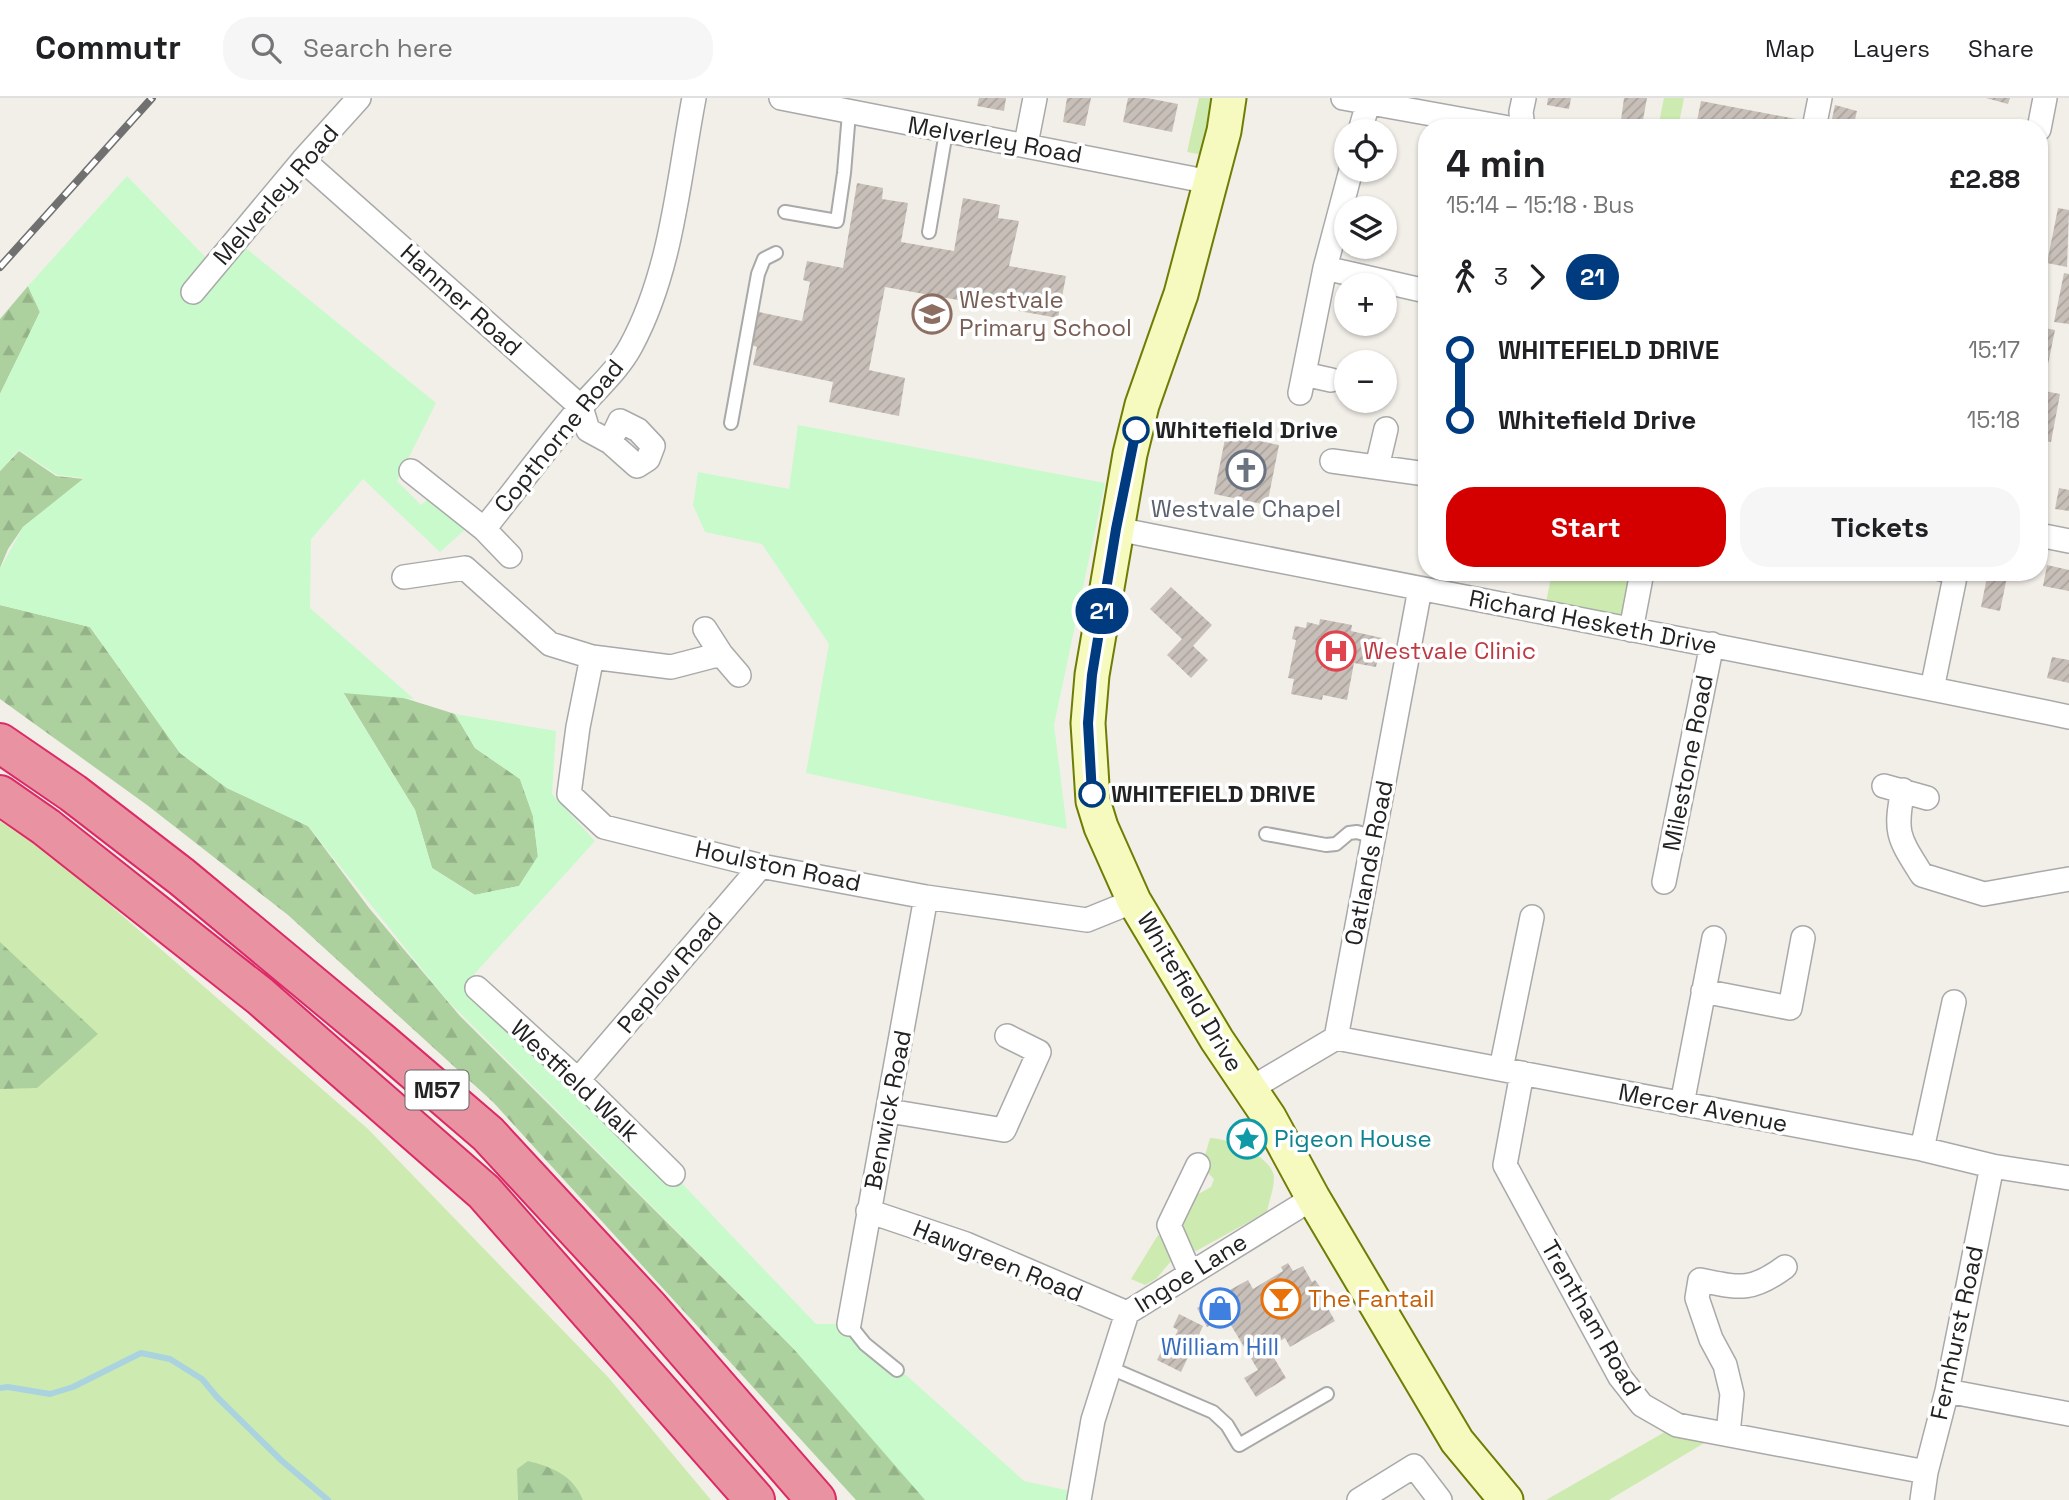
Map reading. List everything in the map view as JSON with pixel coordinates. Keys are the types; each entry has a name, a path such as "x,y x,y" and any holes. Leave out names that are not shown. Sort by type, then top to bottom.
{"highway":[{"name":"M57","path":"0,743 73,793 182,877 488,1134 649,1308 816,1500"},
{"name":"M57","path":"0,795 46,827 260,996 484,1192 755,1500"}],"main road":[{"name":"Whitefield Drive","path":"1229,98 1224,131 1181,294 1142,405 1130,454 1092,675 1088,723 1093,801 1101,827 1134,901 1217,1040 1269,1117 1313,1198 1457,1441 1506,1500"}],"street":[{"name":"Melverley Road","path":"193,292 303,160 359,98"},
{"name":"Copthorne Road","path":"484,529 631,348 655,290 676,204 694,98"},
{"name":"Melverley Road","path":"780,98 860,109 946,132 1026,144 1210,182"},
{"path":"1026,144 1035,98"},
{"path":"1343,98 1458,119"},
{"path":"1522,119 1524,98"},
{"path":"1816,119 1820,98"},
{"path":"2041,119 2045,98"},
{"path":"1363,119 1368,103"},
{"name":"Hanmer Road","path":"303,160 581,407 587,430 610,442"},
{"path":"1331,380 1302,384 1325,268 1347,182"},
{"path":"1325,268 1418,288"},
{"path":"1377,467 1387,429"},
{"path":"1332,461 1418,473"},
{"name":"Copthorne Road","path":"411,471 484,529 510,556"},
{"name":"Richard Hesketh Drive","path":"1116,529 1712,644 2069,717"},
{"path":"2048,537 2069,541"},
{"path":"404,577 465,568 550,644 592,657 671,667 721,654"},
{"path":"1631,630 1640,581"},
{"path":"1932,689 1955,581"},
{"name":"Oatlands Road","path":"1336,1038 1420,589"},
{"path":"705,629 739,675"},
{"name":"Milestone Road","path":"1664,882 1712,644"},
{"name":"Houlston Road","path":"592,657 578,727 569,794 604,827 761,866 926,897 1087,920 1134,901"},
{"path":"1927,798 1894,788 1900,840 1922,875 1984,894 2069,879"},
{"name":"Peplow Road","path":"578,1080 761,866"},
{"name":"Benwick Road","path":"849,1324 926,897"},
{"name":"Trentham Road","path":"1532,917 1511,1071 1505,1165 1620,1377 1642,1405 1677,1425 1926,1472"},
{"path":"1682,1104 1714,938"},
{"path":"1703,991 1790,1008 1803,938"},
{"name":"Westfield Walk","path":"477,988 578,1080 673,1174"},
{"path":"1922,1149 1954,1002"},
{"path":"889,1111 1004,1130 1040,1052 1007,1036"},
{"path":"1250,1089 1336,1038"},
{"name":"Mercer Avenue","path":"1336,1038 1922,1149 1992,1166 2069,1178"},
{"path":"1190,1273 1169,1225 1198,1165"},
{"name":"Fernhurst Road","path":"1922,1500 1926,1472 1947,1391 1992,1166"},
{"name":"Ingoe Lane","path":"1079,1500 1093,1420 1126,1313 1313,1198"},
{"name":"Hawgreen Road","path":"868,1211 966,1244 1126,1313"},
{"path":"1728,1434 1732,1394 1725,1365 1710,1339 1697,1298 1700,1280 1740,1288 1764,1282 1785,1267"},
{"path":"1947,1391 2069,1414"},
{"path":"1359,1500 1414,1466 1440,1500"}],"lane":[{"path":"785,212 837,220 844,173 860,109"},
{"path":"929,232 946,132"},
{"path":"731,423 758,274 764,259 776,253"},
{"path":"1266,834 1326,845 1336,844 1349,832 1374,838"},
{"path":"849,1324 865,1344 897,1370"},
{"path":"1108,1367 1220,1417 1239,1445 1327,1394"}],"green space":[{"path":"1199,98 1217,98 1203,155 1187,152"},
{"path":"1664,98 1684,98 1680,119 1660,119"},
{"path":"127,176 214,266 236,240 436,403 397,481 421,505 436,492 469,526 440,552 363,479 311,539 310,608 414,699 343,693 415,810 432,868 474,895 519,886 538,856 533,816 520,779 475,748 455,714 556,731 552,794 595,841 468,981 673,1174 816,1324 849,1324 1024,1481 1080,1493 1079,1500 925,1500 793,1348 445,998 308,826 227,788 180,753 90,627 0,605 0,569 23,527 84,478 57,475 19,450 0,471 0,394 40,312 28,286"},
{"path":"28,286 40,312 0,394 0,319"},
{"path":"798,425 1105,483 1054,725 1067,829 806,773 829,644 762,544 705,532 693,505 698,472 789,489"},
{"path":"19,451 56,476 84,479 23,527 8,549 0,568 0,471"},
{"path":"1550,581 1640,581 1631,630 1544,613"},
{"path":"0,605 90,627 180,753 227,788 308,826 369,908 460,1016 793,1348 928,1500 856,1500 493,1102 288,915 147,805 0,699"},
{"path":"343,692 388,693 455,714 475,748 520,779 533,816 538,857 519,886 475,895 432,868 415,810"},
{"path":"0,821 57,859 368,1129 608,1377 711,1500 0,1500"},
{"path":"0,942 98,1034 37,1088 0,1089"},
{"path":"1210,1138 1228,1141 1258,1156 1272,1170 1274,1182 1267,1212 1196,1251 1186,1248 1180,1227 1190,1210 1193,1197 1211,1187 1214,1179 1208,1173 1209,1162 1204,1159"},
{"path":"1158,1235 1162,1237 1172,1260 1156,1279 1145,1285 1131,1279"},
{"path":"1677,1425 1721,1433 1609,1500 1546,1500"},
{"path":"528,1461 561,1473 574,1484 583,1500 518,1500 517,1469"}],"building":[{"path":"979,98 1006,98 1004,111 977,106"},
{"path":"1067,98 1091,98 1085,126 1063,122"},
{"path":"1128,98 1147,98 1178,104 1172,132 1123,122"},
{"path":"1548,98 1571,98 1569,109 1547,105"},
{"path":"1624,98 1647,98 1643,119 1621,119"},
{"path":"1986,98 2010,98 2008,104"},
{"path":"1701,101 1796,119 1697,119"},
{"path":"1835,105 1857,111 1855,119 1832,119"},
{"path":"857,183 883,188 882,199 908,203 901,242 954,251 963,198 1000,205 998,218 1019,221 1009,266 1066,276 1058,318 885,287 869,370 905,378 899,416 829,402 833,382 753,365 757,347 749,344 754,311 802,321 810,282 803,280 807,261 843,268"},
{"path":"2058,208 2069,210 2067,267 2048,263"},
{"path":"2064,273 2069,274 2069,324 2054,322"},
{"path":"2048,329 2055,330 2048,364"},
{"path":"2048,392 2060,394 2051,442 2048,442"},
{"name":"Westvale Chapel","path":"1226,434 1279,445 1267,505 1214,494"},
{"path":"2059,488 2069,490 2069,511 2055,509"},
{"path":"2048,565 2069,570 2069,591 2043,586 2044,581 2048,581"},
{"path":"1986,581 2006,581 2000,611 1981,607"},
{"path":"1171,587 1212,625 1193,646 1208,660 1191,678 1167,655 1182,639 1150,609"},
{"name":"Westvale Clinic","path":"1320,619 1352,625 1351,631 1382,638 1376,667 1354,663 1347,700 1323,695 1322,700 1291,694 1294,679 1288,678 1296,640 1292,639 1295,626 1306,628 1307,622 1319,625"},
{"path":"2052,657 2069,660 2069,683 2047,678"},
{"name":"The Fantail","path":"1288,1263 1293,1271 1303,1266 1312,1282 1315,1280 1321,1288 1318,1291 1335,1321 1290,1347 1285,1338 1268,1348 1286,1378 1256,1397 1244,1378 1258,1370 1226,1317 1207,1327 1197,1308 1248,1280 1253,1289 1283,1271 1281,1267"},
{"path":"1179,1314 1203,1326 1181,1372 1157,1360 1163,1348 1168,1351 1178,1330 1173,1327"}],"waterway":[{"path":"0,1388 50,1394 73,1387 141,1353 170,1359 202,1379 282,1461 328,1500"}],"railway":[{"path":"0,267 152,98"}],"bus line":[{"name":"21","path":"1092,794 1088,723 1092,675 1116,529 1136,430"}],"place":[{"name":"Westvale Primary School","path":"932,314"},
{"name":"Whitefield Drive","path":"1136,430"},
{"name":"Westvale Chapel","path":"1246,470"},
{"name":"Westvale Clinic","path":"1336,651"},
{"name":"WHITEFIELD DRIVE","path":"1092,794"},
{"name":"Pigeon House","path":"1247,1139"},
{"name":"The Fantail","path":"1281,1299"},
{"name":"William Hill","path":"1220,1308"}]}
